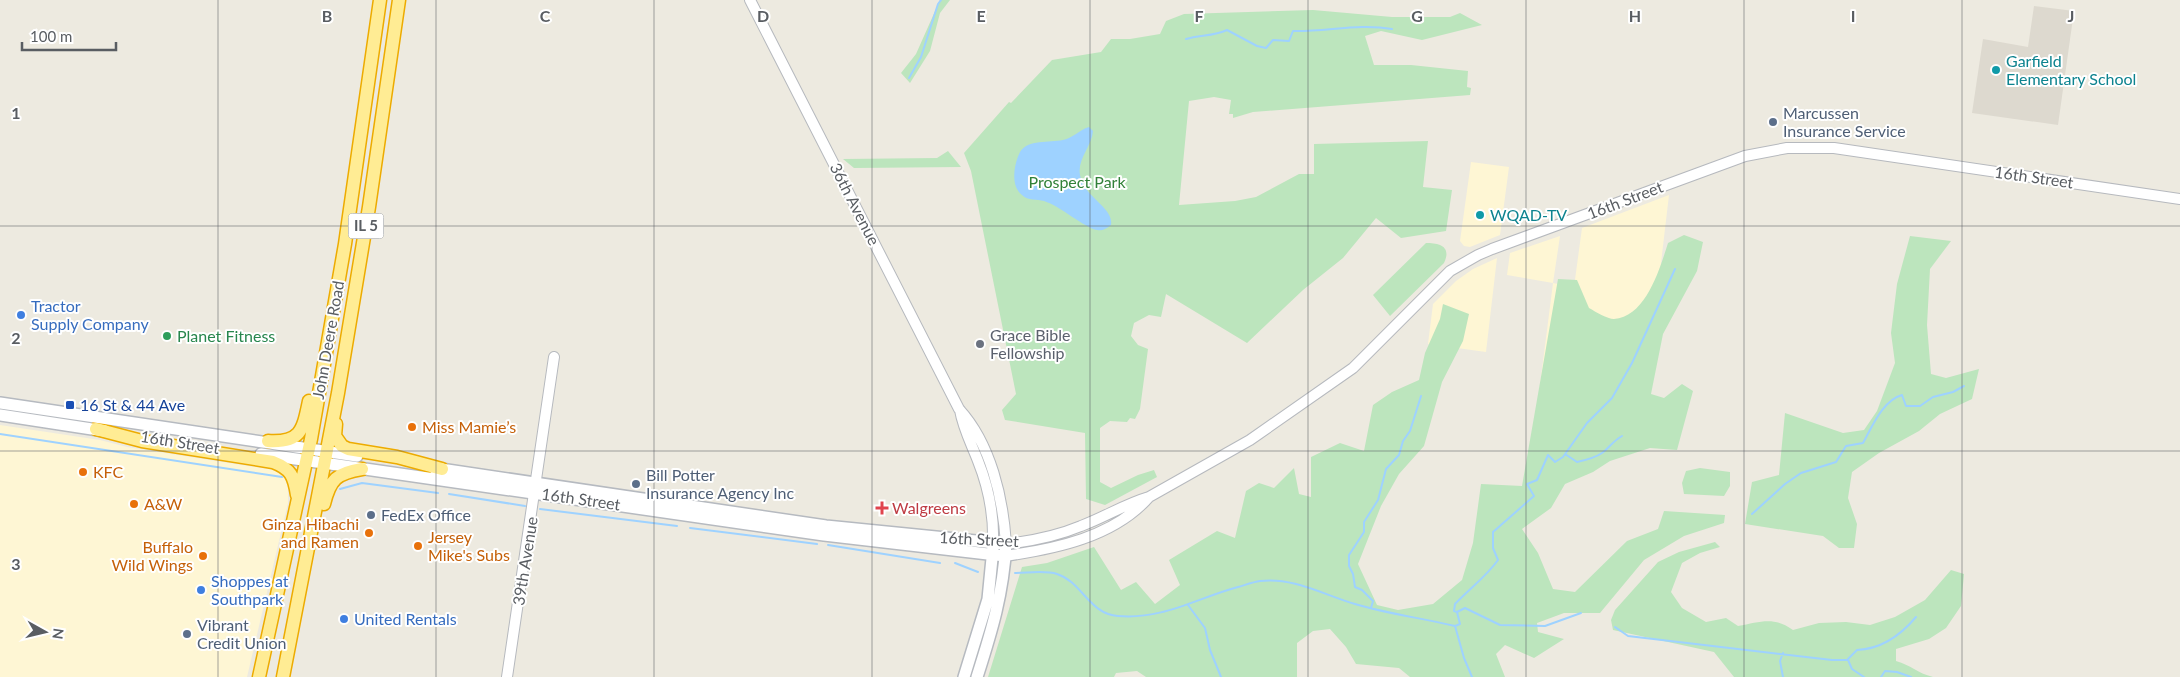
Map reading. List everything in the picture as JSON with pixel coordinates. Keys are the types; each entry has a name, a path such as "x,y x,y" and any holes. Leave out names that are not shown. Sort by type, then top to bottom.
{"highway":[{"name":"John Deere Road","path":"259,677 307,461 334,312 380,0"},
{"name":"John Deere Road","path":"283,677 338,393 369,207 399,0"},
{"path":"268,442 283,442 295,437 301,431 319,350 334,312"},
{"path":"338,393 335,436 342,446 357,451 404,458 442,469"},
{"path":"96,429 142,441 273,462 282,466 294,476 298,499"},
{"path":"290,645 312,563 328,488 334,479 339,476 362,469"}],"main road":[{"name":"16th Street","path":"0,403 309,448 325,457 362,469 536,487 1005,550"},
{"name":"16th Street","path":"0,415 307,461 325,457 442,469 536,487 824,535 950,550 992,549"},
{"name":"36th Avenue","path":"964,677 986,611 990,586 992,549"},
{"path":"950,550 983,564 987,570 990,586"},
{"name":"36th Avenue","path":"977,677 998,612 1005,550"}],"street":[{"name":"36th Avenue","path":"750,0 959,409 962,425 985,482 992,523 992,549"},
{"name":"16th Street","path":"1005,550 1083,526 1131,502 1149,497 1250,440 1353,368 1436,283 1462,263 1506,244 1745,156 1787,148 1834,148 2180,199"},
{"name":"39th Avenue","path":"507,677 554,357"},
{"name":"36th Avenue","path":"959,409 969,419 991,466 1004,519 1005,550"},
{"name":"16th Street","path":"1005,550 1030,553 1081,540 1138,510 1149,497"},
{"path":"1004,519 1010,531 1020,538 1032,539 1052,536"}],"shaded area":[{"name":"Garfield Elementary School","path":"2034,6 2074,11 2058,125 1972,113 1983,39 2028,47"},
{"path":"1471,162 1509,167 1500,235 1470,247 1464,246 1460,241"},
{"path":"1669,195 1655,314 1534,432 1553,283 1574,287 1582,228"},
{"path":"1560,236 1553,283 1507,275 1510,253"},
{"path":"1497,258 1486,352 1428,344 1433,304 1456,281 1473,269"},
{"path":"0,425 274,470 288,480 288,503 247,677 0,677"}],"green space":[{"path":"940,0 950,0 940,13 930,51 910,83 901,73 916,54"},
{"name":"Prospect Park","path":"1313,10 1392,17 1450,17 1460,13 1482,25 1422,40 1381,31 1365,36 1374,65 1411,65 1468,71 1467,87 1471,88 1470,95 1253,112 1233,118 1233,114 1229,114 1231,100 1214,97 1189,101 1179,205 1235,201 1256,197 1299,174 1314,174 1314,144 1428,141 1423,187 1452,190 1446,231 1401,238 1376,218 1343,258 1303,290 1247,343 1166,294 1161,317 1149,315 1134,323 1131,336 1138,345 1148,349 1140,409 1135,419 1130,418 1127,422 1110,421 1100,428 1100,482 1111,488 1138,475 1154,470 1157,477 1105,505 1086,499 1085,433 1005,420 1002,410 1016,394 971,171 964,153 1009,102 1011,103 1052,60 1101,52 1111,39 1130,39 1160,34 1166,21 1184,14"},
{"path":"948,151 961,167 854,168 843,159 937,158"},
{"path":"1684,235 1703,242 1697,271 1663,334 1651,394 1664,398 1682,384 1693,391 1677,450 1650,448 1610,461 1593,472 1565,484 1551,508 1522,529 1538,553 1553,589 1575,592 1627,541 1658,529 1664,511 1725,515 1724,523 1684,536 1644,560 1600,613 1564,613 1537,623 1538,632 1564,639 1534,658 1505,645 1496,654 1505,677 1410,677 1399,668 1356,664 1346,647 1330,629 1313,631 1297,643 1297,677 1146,677 1137,671 1116,673 1114,677 988,677 1022,567 1047,563 1094,547 1121,590 1136,582 1155,604 1180,585 1169,560 1217,531 1235,538 1246,491 1259,483 1274,488 1294,468 1299,494 1311,497 1311,457 1340,443 1364,451 1373,405 1392,392 1419,380 1425,353 1440,319 1443,304 1469,314 1463,341 1442,382 1424,446 1399,474 1381,506 1358,564 1377,605 1398,610 1433,604 1462,580 1473,543 1481,484 1522,486 1558,279 1577,280 1589,308 1598,313 1614,319 1625,316 1635,310 1650,290 1668,243"},
{"path":"1910,236 1951,241 1930,269 1927,325 1931,374 1946,378 1979,369 1972,399 1940,414 1919,431 1879,453 1852,472 1848,498 1857,524 1854,548 1839,548 1823,536 1745,524 1752,482 1779,475 1785,413 1843,433 1864,430 1877,411 1895,363 1891,333 1897,284"},
{"path":"1426,243 1440,245 1445,249 1446,257 1444,263 1390,316 1373,295"},
{"path":"1700,468 1730,472 1730,486 1724,496 1684,494 1682,483 1686,471"},
{"path":"1715,542 1720,547 1700,553 1682,563 1671,592 1682,608 1706,622 1726,618 1738,626 1767,621 1779,623 1793,630 1819,623 1846,622 1870,625 1895,617 1925,600 1951,570 1964,574 1961,606 1946,628 1929,639 1896,649 1896,661 1933,677 1734,677 1714,652 1613,630 1611,620 1615,610 1658,562 1679,552"}],"water":[{"path":"1089,127 1093,131 1092,137 1081,163 1080,175 1087,190 1104,207 1111,219 1111,225 1101,230 1086,225 1044,201 1024,197 1018,191 1014,175 1020,152 1028,145 1067,139"}],"waterway":[{"path":"909,78 921,57 938,4 941,0"},
{"path":"1186,39 1227,30 1257,46 1266,48 1273,40 1289,41 1293,31 1355,27 1392,29"},
{"path":"1457,612 1454,611 1455,604 1498,560 1493,548 1493,532 1534,496 1527,484 1537,480 1548,455 1555,462 1563,457 1587,423 1612,398 1632,363 1675,269"},
{"path":"1752,514 1785,484 1801,473 1836,462 1846,446 1863,443 1879,415 1889,402 1895,398 1902,395 1906,406 1920,406 1933,397 1953,392 1964,386"},
{"path":"1371,608 1373,601 1362,590 1355,587 1353,574 1349,566 1349,555 1364,532 1364,522 1378,500 1386,469 1399,455 1403,441 1410,431 1421,396"},
{"path":"0,434 282,477"},
{"path":"1565,454 1577,462 1590,459 1602,453 1622,436"},
{"path":"340,489 362,483 438,493"},
{"path":"449,494 525,506"},
{"path":"540,509 677,526"},
{"path":"690,528 817,544"},
{"path":"828,545 940,563"},
{"path":"955,563 978,572"},
{"path":"1015,573 1042,572 1057,574 1066,578 1100,610 1118,616 1150,615 1252,583 1273,580 1297,584 1367,607 1455,626 1460,624 1457,612 1465,608 1500,625 1545,626 1581,613"},
{"path":"1188,605 1205,628 1210,650 1221,677"},
{"path":"1848,659 1857,650 1874,647 1897,636 1916,617"},
{"path":"1455,626 1464,658 1472,677"},
{"path":"1615,627 1628,636 1832,660 1848,660 1852,669 1864,677"},
{"path":"1783,653 1780,661 1783,677"},
{"path":"1881,677 1885,671 1897,672 1911,677"}],"place":[{"name":"Garfield Elementary School","path":"1996,70"},
{"name":"Marcussen Insurance Service","path":"1773,122"},
{"name":"WQAD-TV","path":"1480,215"},
{"name":"Tractor Supply Company","path":"21,315"},
{"name":"Planet Fitness","path":"167,336"},
{"name":"Grace Bible Fellowship","path":"980,344"},
{"name":"16 St & 44 Ave","path":"70,405"},
{"name":"Miss Mamie’s","path":"412,427"},
{"name":"KFC","path":"83,472"},
{"name":"Bill Potter Insurance Agency Inc","path":"636,484"},
{"name":"A&W","path":"134,504"},
{"name":"Walgreens","path":"882,508"},
{"name":"FedEx Office","path":"371,515"},
{"name":"Ginza Hibachi and Ramen","path":"369,533"},
{"name":"Jersey Mike's Subs","path":"418,546"},
{"name":"Buffalo Wild Wings","path":"203,556"},
{"name":"Shoppes at Southpark","path":"201,590"},
{"name":"United Rentals","path":"344,619"},
{"name":"Vibrant Credit Union","path":"187,634"}]}
